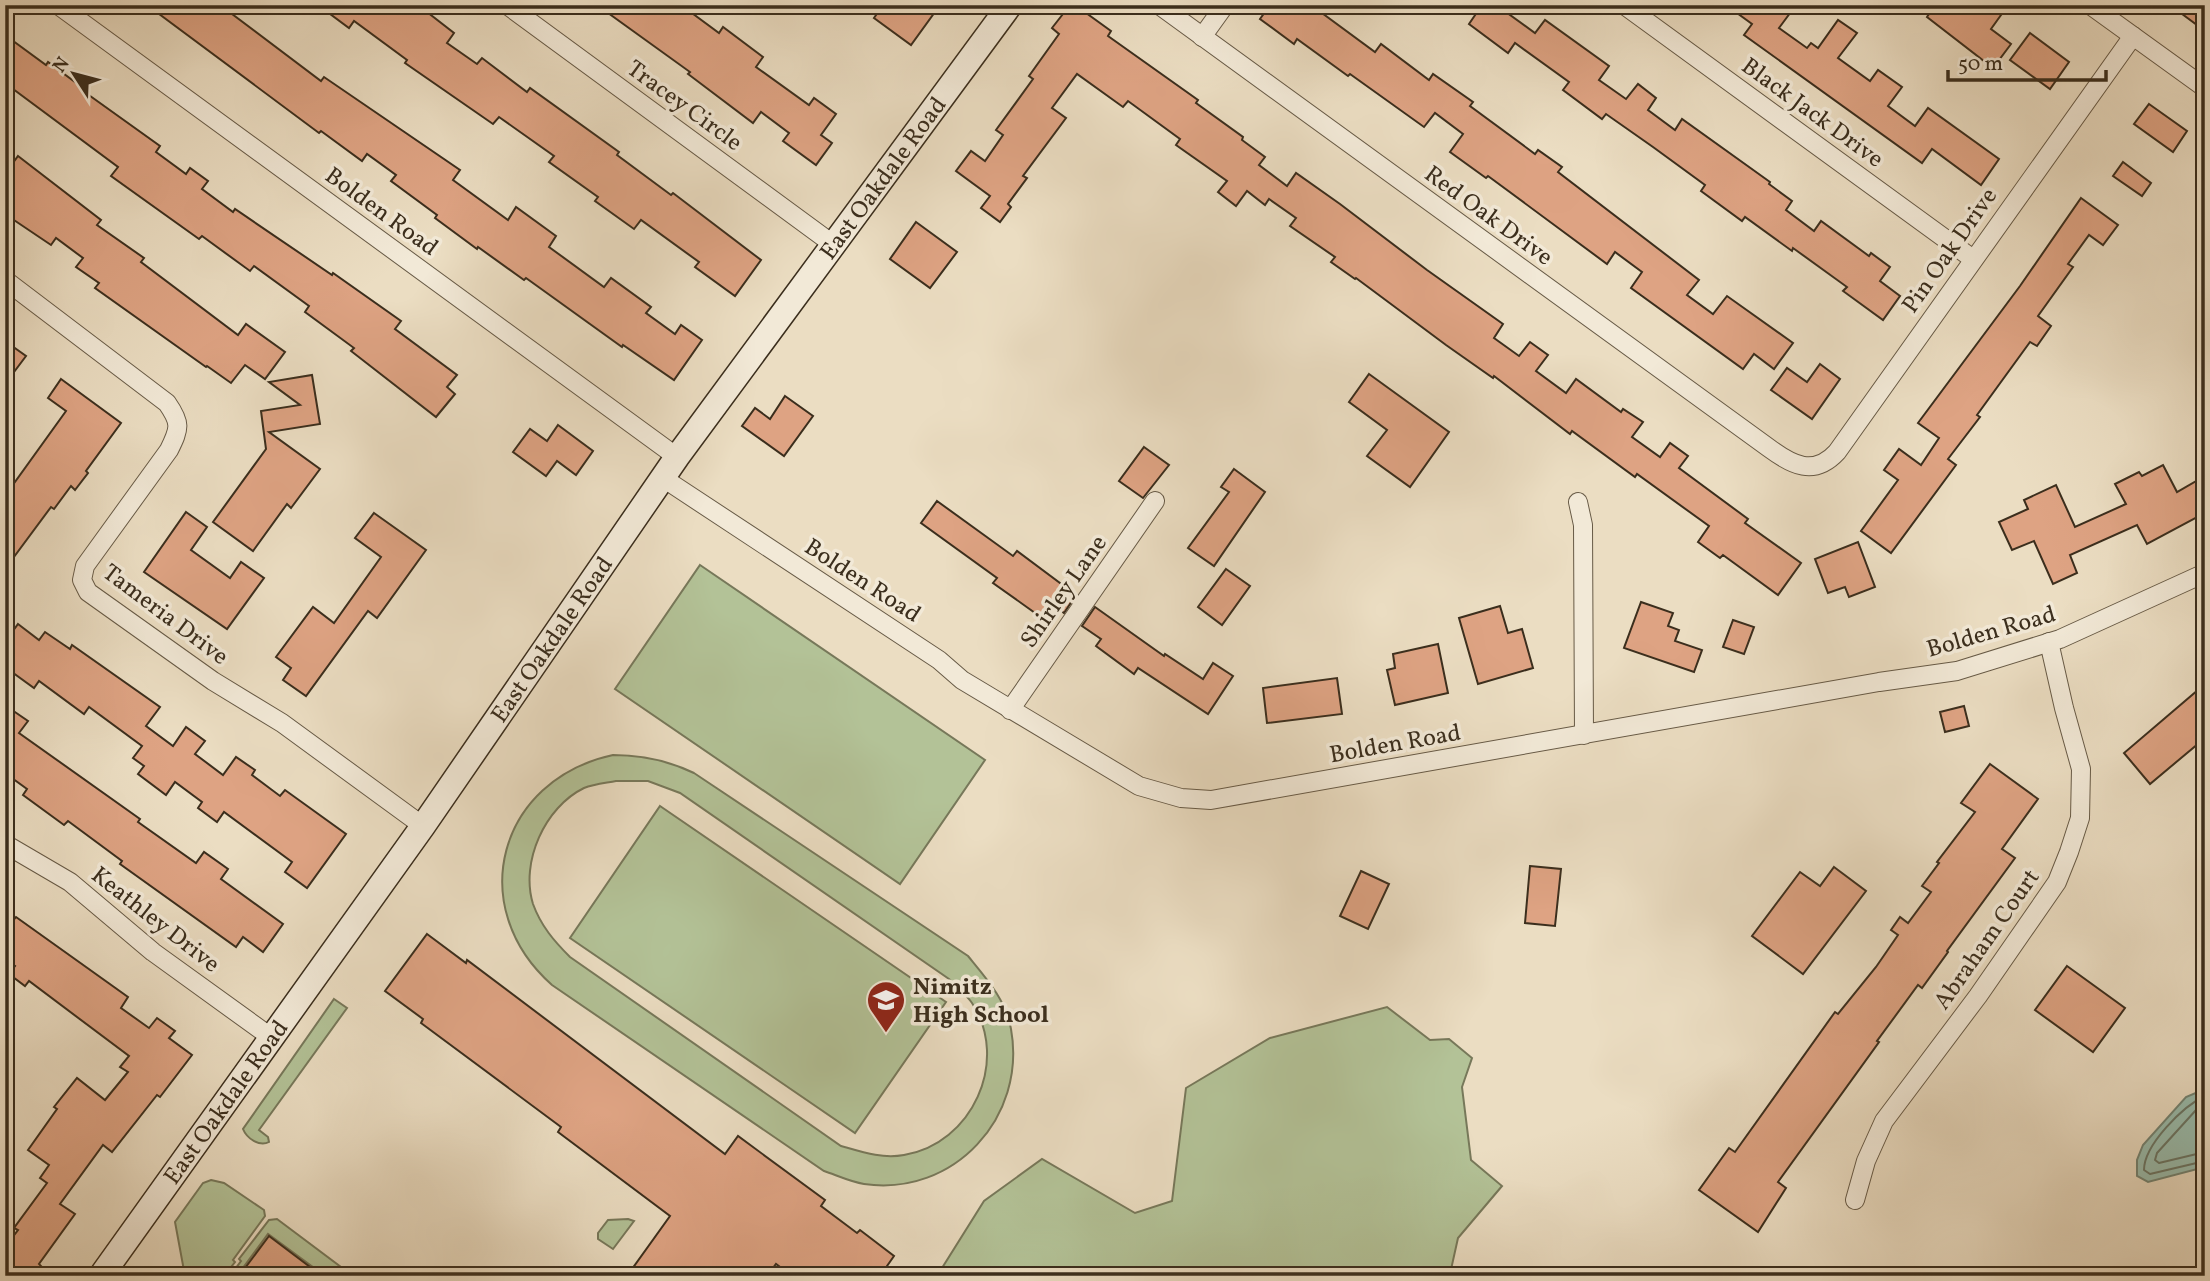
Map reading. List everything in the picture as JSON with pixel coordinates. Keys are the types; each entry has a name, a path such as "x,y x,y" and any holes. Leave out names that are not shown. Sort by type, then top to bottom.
{"street":[{"name":"Bolden Road","path":"58,5 677,457"},
{"name":"Tracey Circle","path":"506,5 834,245"},
{"name":"East Oakdale Road","path":"101,1276 423,826 677,457 1010,5"},
{"name":"Red Oak Drive","path":"1159,5 1790,463"},
{"path":"1202,37 1225,5"},
{"name":"Black Jack Drive","path":"1624,5 1973,259"},
{"path":"2090,5 2205,88"},
{"name":"Pin Oak Drive","path":"1790,463 1806,466 1821,464 1837,452 2133,36"},
{"name":"Tameria Drive","path":"5,281 167,403 177,418 178,432 169,450 85,566 82,580 89,592 213,681 282,723 423,826"},
{"name":"Bolden Road","path":"663,478 939,660 962,680 1139,786 1181,798 1211,800 1878,682 1957,671 2049,642 2205,573"},
{"name":"Shirley Lane","path":"1010,710 1155,500"},
{"path":"1578,502 1583,524 1584,735"},
{"name":"Abraham Court","path":"1855,1200 1866,1161 1884,1121 2042,905 2057,882 2069,852 2080,818 2081,769 2049,642"},
{"name":"Keathley Drive","path":"5,844 70,882 153,952 272,1038"}],"shaded area":[{"path":"700,565 985,760 900,884 615,689"},
{"path":"613,755 644,757 684,768 968,956 1005,1008 1011,1029 1013,1061 1007,1092 995,1120 977,1144 954,1164 927,1178 897,1185 864,1184 824,1171 552,985 525,954 508,920 502,885 506,850 520,818 543,791 574,769","holes":["616,781 648,781 680,793 949,979 970,1000 983,1026 987,1050 985,1074 978,1097 949,1135 928,1148 896,1156 872,1154 841,1146 570,957 553,939 536,912 530,888 533,854 547,822 558,808 584,788"]},
{"path":"660,806 946,1002 855,1133 570,938"},
{"path":"334,999 347,1008 259,1130 268,1137 269,1142 254,1141 243,1129"},
{"path":"1387,1007 1430,1040 1449,1039 1472,1058 1462,1087 1471,1160 1502,1186 1458,1238 1450,1274 937,1276 984,1201 1042,1159 1135,1213 1172,1201 1186,1088 1270,1038"},
{"path":"211,1180 224,1183 264,1210 265,1216 224,1276 185,1276 175,1222 203,1183"},
{"path":"277,1219 353,1276 325,1276 268,1234 237,1276 230,1276 241,1261 239,1259 269,1220"},
{"path":"608,1220 634,1221 613,1249 598,1239 598,1233"}],"water":[{"path":"2205,1089 2205,1167 2148,1182 2137,1176 2137,1160 2143,1145 2186,1097"}],"building":[{"path":"147,5 220,5 321,81 324,77 460,170 453,180 508,220 516,207 556,236 549,247 604,287 611,278 651,307 646,313 675,334 681,325 702,340 674,380 623,345 622,347 526,278 524,280 478,247 477,249 391,181 396,175 367,154 362,161 321,131 319,133"},
{"path":"318,5 418,5 454,33 447,43 477,64 482,58 527,92 530,88 761,260 735,296 695,267 699,262 641,220 634,229 595,201 598,197 549,162 554,156 499,117 493,124 405,63 407,60 354,21 349,28"},
{"path":"597,5 681,5 719,33 723,27 763,57 756,67 809,105 814,98 836,114 821,135 832,143 816,165 783,141 789,133 761,112 753,123 688,74 690,72"},
{"path":"883,5 940,5 911,45 874,18"},
{"path":"1070,5 1075,5 1111,31 1108,36 1198,100 1196,103 1243,137 1242,140 1265,157 1259,165 1287,186 1296,173 1503,324 1494,338 1519,356 1530,342 1548,355 1536,371 1566,393 1576,379 1621,412 1623,409 1643,422 1632,437 1660,457 1670,443 1688,456 1679,468 1748,519 1745,523 1801,563 1778,595 1723,555 1720,558 1698,542 1709,526 1637,474 1635,477 1572,431 1570,434 1494,376 1493,378 1331,262 1335,257 1290,226 1296,218 1269,199 1265,205 1247,191 1236,206 1218,192 1227,181 1176,145 1180,139 1128,101 1123,107 1077,74 1052,108 1066,118 1023,176 1027,178 1008,204 1011,207 1000,222 981,208 990,196 956,171 971,151 985,161 1003,135 996,130 1033,79 1029,76 1059,34 1052,28"},
{"path":"1270,5 1311,5 1375,52 1381,44 1429,80 1433,74 1473,102 1470,106 1535,154 1538,150 1562,167 1558,172 1699,280 1687,295 1713,314 1727,296 1793,343 1774,369 1754,354 1743,369 1631,288 1642,272 1615,252 1607,264 1488,176 1486,178 1450,152 1463,134 1435,113 1424,127 1297,39 1294,44 1260,19"},
{"path":"1482,5 1511,5 1506,12 1535,33 1545,20 1609,66 1599,80 1626,99 1638,84 1656,98 1648,110 1675,130 1682,119 1770,182 1769,184 1792,201 1786,210 1814,231 1821,221 1869,256 1871,253 1890,267 1880,281 1900,296 1883,320 1843,291 1847,287 1793,248 1792,251 1745,217 1742,221 1701,191 1705,185 1653,147 1606,114 1602,119 1563,90 1569,82 1515,43 1508,53 1469,24"},
{"path":"1726,5 1796,5 1779,28 1807,48 1811,43 1818,48 1838,20 1857,33 1838,58 1870,81 1878,70 1902,87 1888,106 1915,126 1928,108 1999,159 1981,185 1932,149 1922,163 1744,35 1752,24"},
{"path":"1935,5 1987,5 2001,15 1991,29 2011,44 1993,68 1927,17"},
{"path":"2170,5 2205,5 2205,31"},
{"path":"2030,33 2069,62 2050,89 2010,60"},
{"path":"5,35 46,65 48,62 160,146 156,152 186,174 190,168 208,181 202,189 233,212 235,209 401,321 395,329 457,375 447,387 455,394 436,417 351,351 354,348 305,312 309,306 254,266 250,271 202,236 199,239 111,176 118,167 5,83"},
{"path":"2149,104 2187,131 2173,152 2134,124"},
{"path":"18,156 101,220 97,225 144,258 141,262 238,335 246,324 285,352 265,379 245,365 231,383 95,288 99,283 76,267 83,258 56,238 51,245 5,214 5,174"},
{"path":"2123,162 2151,183 2142,196 2113,176"},
{"path":"2081,198 2118,225 2103,245 2089,235 2068,264 2073,267 2038,316 2051,326 2037,346 2030,342 1977,415 1980,417 1948,459 1956,465 1891,553 1861,531 1898,480 1884,470 1899,449 1921,465 1939,438 1918,423 2020,286"},
{"path":"916,222 957,252 930,288 890,259"},
{"path":"5,341 26,356 5,384"},
{"path":"1820,364 1840,379 1812,419 1771,390 1787,368 1807,382"},
{"path":"1369,374 1449,432 1410,487 1367,456 1387,430 1349,402"},
{"path":"312,375 320,424 269,432 320,469 291,508 287,504 253,551 213,522 266,449 261,411 300,405 269,382"},
{"path":"61,379 121,423 75,490 71,486 54,509 51,507 5,569 5,481 12,486 66,411 48,398"},
{"path":"785,396 813,416 784,456 742,426 755,408 770,419"},
{"path":"558,425 593,451 576,475 557,461 546,476 513,452 530,429 547,441"},
{"path":"1144,447 1169,465 1143,498 1119,481"},
{"path":"2163,465 2177,492 2205,476 2205,513 2147,544 2137,525 2070,555 2077,573 2053,584 2034,541 2012,550 1999,522 2028,509 2024,500 2056,485 2075,527 2126,504 2115,484 2139,472 2142,476"},
{"path":"1234,469 1265,492 1214,566 1188,548 1229,492 1221,487"},
{"path":"937,501 1013,556 1017,551 1076,595 1064,613 1055,606 1045,620 993,583 997,578 921,523"},
{"path":"186,512 207,527 191,550 230,578 241,562 264,578 227,629 144,572"},
{"path":"374,513 426,550 377,618 368,611 306,696 283,680 291,668 276,657 313,607 334,623 381,557 355,538"},
{"path":"1858,542 1875,587 1849,597 1845,587 1828,593 1815,559"},
{"path":"1226,569 1250,586 1222,625 1198,607"},
{"path":"1641,602 1673,613 1668,626 1679,630 1675,641 1702,650 1694,672 1624,648"},
{"path":"1500,606 1508,633 1522,629 1533,668 1478,684 1459,618"},
{"path":"1095,607 1164,656 1165,654 1203,679 1213,663 1233,676 1208,714 1138,668 1134,674 1096,646 1101,639 1082,626"},
{"path":"1733,620 1754,627 1744,654 1723,647"},
{"path":"18,624 39,640 45,632 70,649 72,645 160,707 146,726 173,746 186,727 205,741 195,754 223,775 236,757 255,770 252,775 280,796 285,790 346,834 307,888 285,872 292,862 224,812 217,822 198,808 202,802 175,782 166,795 138,774 144,766 133,758 142,746 89,707 84,714 39,681 34,688 5,667 5,642"},
{"path":"1438,644 1448,693 1395,705 1387,670 1395,668 1393,654"},
{"path":"1337,678 1342,714 1267,723 1263,688"},
{"path":"2205,684 2205,738 2150,784 2124,753"},
{"path":"1964,706 1969,726 1945,732 1940,712"},
{"path":"12,710 28,721 19,733 140,819 138,822 196,863 204,852 228,869 221,879 283,924 263,952 243,937 236,947 120,864 122,861 68,821 64,825 23,795 27,789 5,773 5,720"},
{"path":"1990,764 2038,799 2002,849 2015,858 1922,988 1918,985 1877,1041 1879,1042 1778,1182 1786,1188 1758,1232 1699,1190 1729,1148 1735,1152 1835,1012 1838,1014 1876,967 1898,935 1891,930 1900,917 1908,923 1931,892 1922,886 1975,812 1961,803"},
{"path":"1530,866 1561,869 1555,926 1525,923"},
{"path":"1834,867 1866,891 1803,974 1752,936 1800,872 1820,886"},
{"path":"1361,871 1389,884 1368,929 1340,916"},
{"path":"16,917 128,997 121,1008 149,1028 157,1018 175,1031 169,1038 192,1055 112,1152 103,1145 60,1204 75,1214 39,1264 41,1266 34,1276 5,1276 5,1247 18,1230 14,1228 47,1183 40,1178 49,1165 28,1150 57,1109 54,1107 77,1078 105,1100 128,1072 120,1067 129,1056 29,981 25,986 9,974 15,966 5,959 5,931"},
{"path":"427,934 466,963 467,960 725,1154 738,1136 825,1200 821,1206 857,1233 860,1230 894,1256 880,1276 792,1276 776,1264 767,1276 627,1276 670,1216 558,1132 561,1127 421,1023 423,1019 385,991"},
{"path":"2067,966 2125,1008 2093,1052 2035,1010"},
{"path":"269,1236 322,1276 239,1276"}],"place":[{"name":"Nimitz High School","path":"886,1034"}]}
